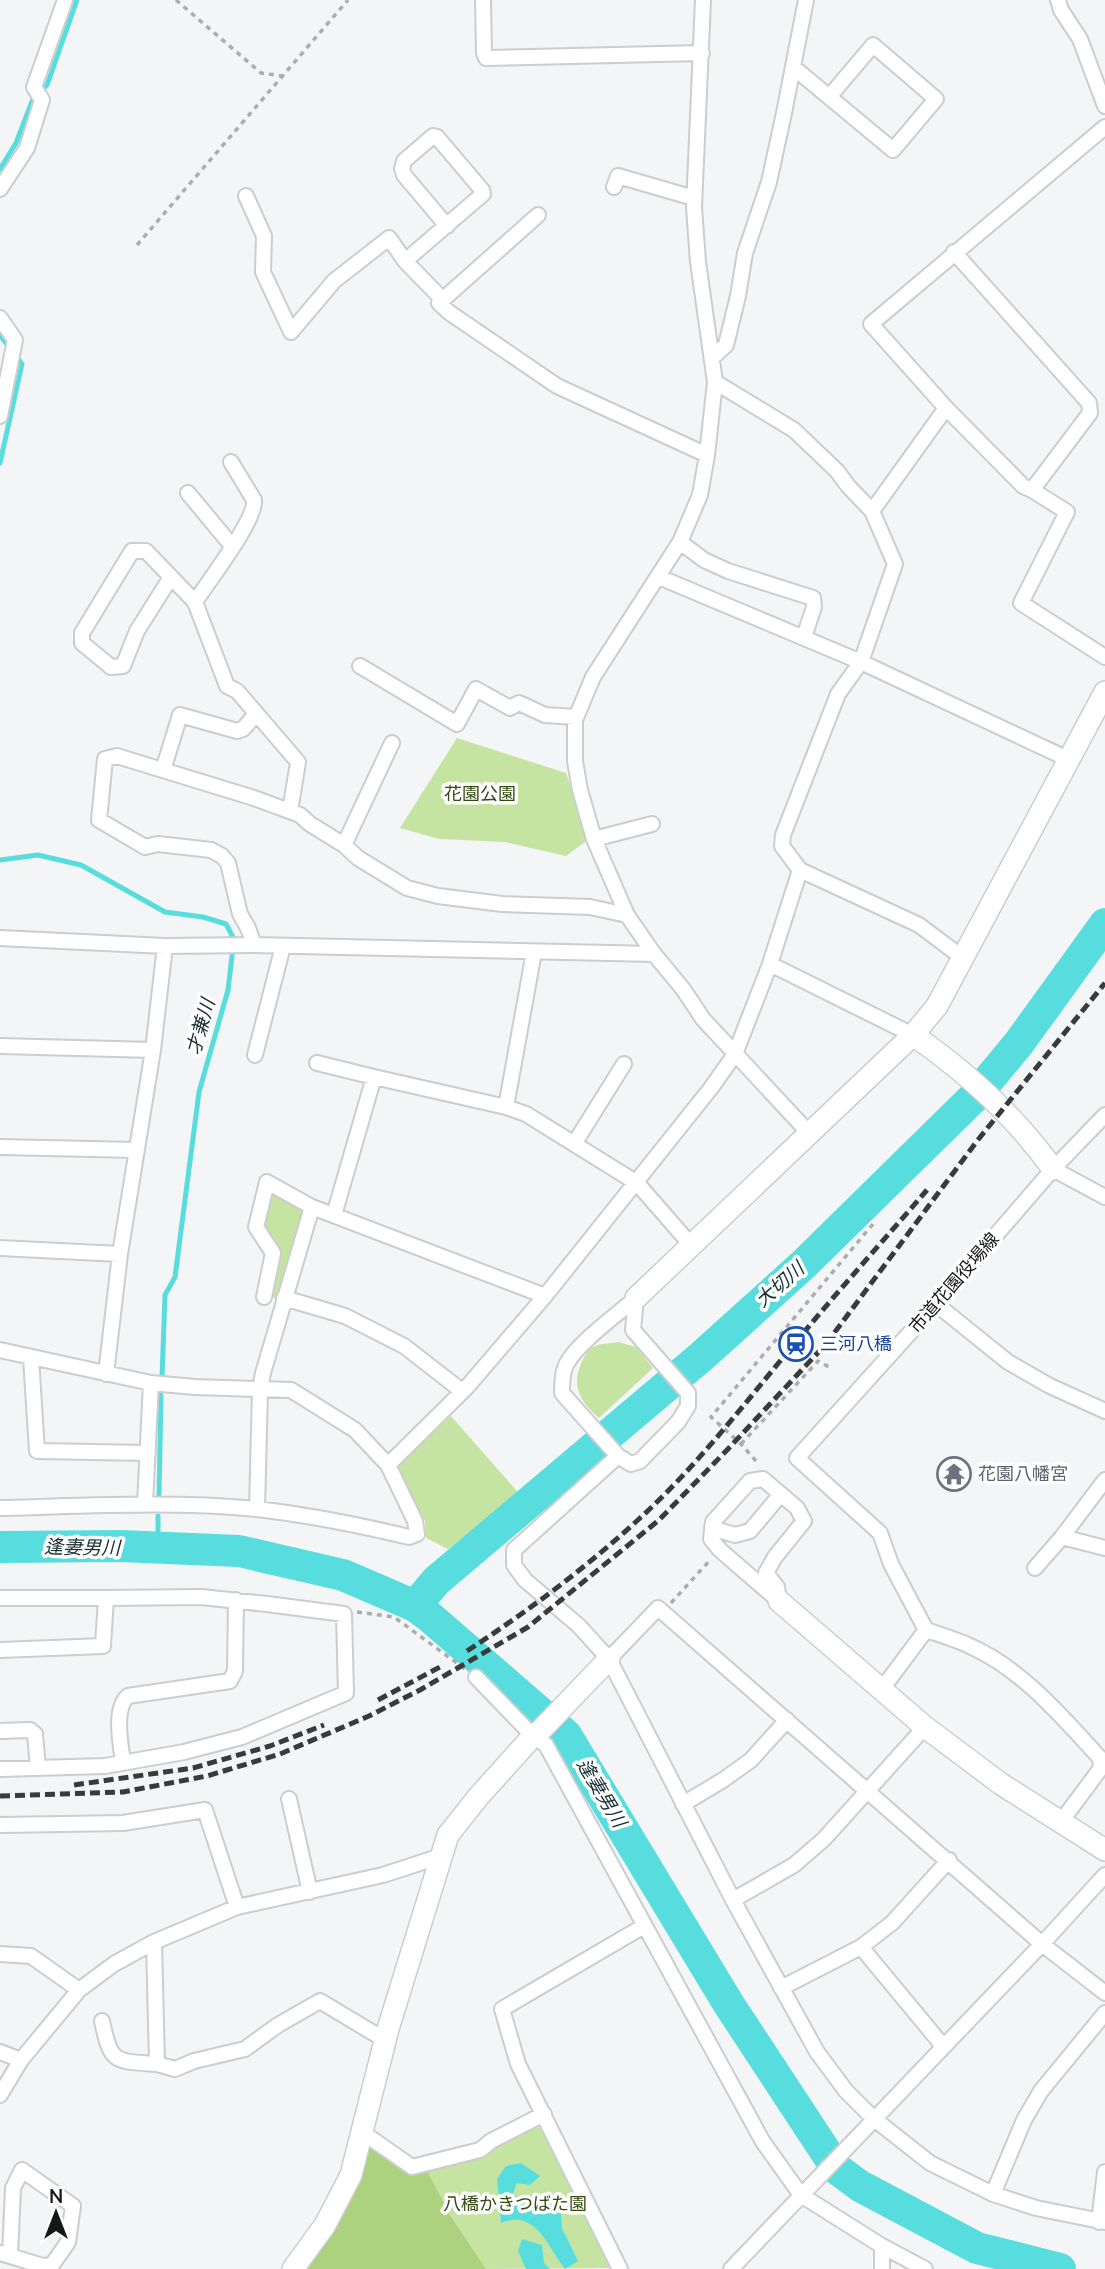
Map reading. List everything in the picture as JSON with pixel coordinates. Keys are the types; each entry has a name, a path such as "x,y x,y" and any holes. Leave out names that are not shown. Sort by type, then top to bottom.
{"street":[{"path":"0,189 27,148 42,100 37,92 65,0"},
{"path":"483,0 486,58 702,52"},
{"path":"703,0 694,198 698,262 715,382 700,495 680,542 593,677 576,717 575,761 594,839 627,915 703,1019 809,1133"},
{"path":"712,358 726,345 745,253 771,170 806,0"},
{"path":"1058,0 1080,39 1105,106"},
{"path":"793,67 829,97 893,150 936,99 873,45 829,97"},
{"path":"1105,127 871,324 946,408 1023,486 1067,512 1021,603 1105,657"},
{"path":"405,261 447,226 483,194 437,137 433,136 404,161 402,169 404,175 447,226"},
{"path":"614,187 618,176 694,198"},
{"path":"246,196 264,236 263,272 291,332 334,281 389,237 405,261 443,300"},
{"path":"538,215 439,303 557,386 706,454"},
{"path":"954,252 1090,403 1090,413 1032,490"},
{"path":"0,318 15,340 0,416"},
{"path":"715,382 794,430 837,471 872,510 895,565 861,662 838,694 783,835 782,846 800,870 919,925 963,958"},
{"path":"872,510 946,408"},
{"path":"195,602 255,507 254,500 231,462"},
{"path":"188,493 232,546"},
{"path":"680,542 704,560 813,598 814,607 804,637"},
{"path":"171,577 137,631 123,666 111,667 82,643 82,633 132,551 146,551 171,577 195,602 227,686 237,691 298,762 290,811"},
{"path":"659,577 861,662 1070,760"},
{"path":"360,666 457,724 476,689 510,708 519,703 545,715 576,717"},
{"path":"636,1298 633,1330 688,1393 688,1406 678,1422 640,1461 631,1464 618,1455 562,1393 566,1364 578,1349 636,1298 913,1035 937,1006 1105,692"},
{"path":"163,770 180,715 237,731 243,729 256,714"},
{"path":"344,845 391,743"},
{"path":"240,945 248,928 240,914 228,863 222,856 211,850 158,844 145,847 101,823 99,820 105,759 117,756 300,815 344,845 358,858 407,888 438,896 502,904 590,907 627,915"},
{"path":"594,839 652,824"},
{"path":"388,1465 462,1391 545,1296 711,1088 735,1054 770,964 800,870"},
{"path":"0,938 165,946 240,945 654,954"},
{"path":"106,1374 120,1254 153,1050 165,946"},
{"path":"254,1055 283,946"},
{"path":"506,1107 534,952"},
{"path":"770,964 913,1035 944,1057 997,1102 1030,1138 1053,1169 1105,1197"},
{"path":"0,1046 153,1050"},
{"path":"317,1063 526,1114 636,1183 691,1245"},
{"path":"574,1144 624,1064"},
{"path":"334,1215 374,1077"},
{"name":"市道花園役場線","path":"926,1630 891,1564 880,1534 797,1458 1053,1169 1105,1115"},
{"path":"0,1147 136,1150"},
{"path":"264,1297 273,1253 256,1227 267,1182 312,1207 545,1296"},
{"path":"257,1510 260,1389 312,1207"},
{"path":"0,1248 120,1254"},
{"path":"284,1298 345,1317 404,1346 462,1391"},
{"path":"936,1304 1008,1362 1050,1386 1105,1411"},
{"path":"600,1330 633,1330"},
{"path":"0,1350 151,1382 195,1387 291,1390 355,1430 388,1465 415,1521 417,1534 409,1537 359,1525 257,1510 145,1504 0,1508"},
{"path":"31,1358 37,1451 148,1453"},
{"path":"145,1504 151,1382"},
{"path":"618,1455 514,1550 513,1565 525,1580 579,1626 609,1659 733,1900 817,2052 846,2091 873,2118 930,2163 993,2194 1036,2208 1102,2222 1105,2172"},
{"path":"766,1573 775,1557 804,1521 797,1508 763,1479 750,1482 713,1522 710,1539 720,1550 925,1727 1001,1784 1105,1850"},
{"path":"1035,1568 1062,1538 1105,1480"},
{"path":"712,1528 735,1535 750,1531 781,1494"},
{"path":"1062,1538 1105,1548"},
{"path":"746,1572 766,1573 777,1587 779,1601"},
{"path":"0,1598 201,1598 344,1614 346,1690 344,1695 242,1737 184,1752 105,1766 0,1769"},
{"path":"0,1650 103,1646 106,1598"},
{"path":"122,1763 120,1706 128,1696 230,1681 234,1671 236,1600"},
{"path":"293,2269 325,2225 351,2175 385,2040 447,1835 537,1733 658,1608 1042,1944 1105,1993"},
{"path":"881,1689 926,1630 973,1647 1015,1674 1057,1711 1100,1758 1101,1768 1060,1823"},
{"path":"476,1677 537,1733 546,1745 763,2142 804,2191 882,2246 925,2269"},
{"path":"683,1804 751,1760 787,1720"},
{"path":"733,1900 794,1865 824,1839 925,1727"},
{"path":"0,1731 30,1730 35,1734 38,1768"},
{"path":"289,1800 310,1892"},
{"path":"0,1825 123,1823 205,1810 237,1907"},
{"path":"0,2095 21,2060 79,1990 114,1964 154,1942 237,1907 383,1875 441,1856"},
{"path":"781,1988 861,1947 892,1923 949,1860"},
{"path":"731,2269 1105,1875"},
{"path":"620,2269 518,2064 502,2009 644,1926"},
{"path":"154,1942 157,2064"},
{"path":"861,1947 943,2046"},
{"path":"0,1954 31,1956 79,1990"},
{"path":"102,2021 111,2054 121,2061 157,2064 176,2069 194,2061 245,2049 278,2025 320,2001 385,2040"},
{"path":"993,2194 1024,2120 1041,2091 1105,2012"},
{"path":"0,2052 21,2060"},
{"path":"362,2133 412,2167 480,2150 491,2141 544,2114"},
{"path":"22,2170 73,2206 68,2242 52,2266 43,2266 5,2254 13,2188 22,2170"},
{"path":"882,2246 882,2269"}],"path":[{"path":"176,0 261,73 282,76"},
{"path":"137,245 348,0"},
{"path":"756,1461 711,1417 873,1224 869,1219"},
{"path":"741,1444 818,1362 831,1368"},
{"path":"663,1612 711,1559"},
{"path":"344,1614 358,1611 394,1617 476,1677"}],"green space":[{"name":"花園公園","path":"457,738 566,773 589,839 566,856 505,842 439,839 400,828"},
{"path":"270,1187 307,1209 279,1300 269,1296 277,1254 259,1227"},
{"path":"618,1342 636,1347 653,1368 599,1418 580,1394 578,1372 590,1349 597,1345"},
{"path":"451,1416 522,1497 448,1549 426,1538 425,1521 396,1466"},
{"name":"八橋かきつばた園","path":"531,2126 544,2129 613,2268 486,2269 450,2215 427,2170 496,2145"},
{"path":"370,2145 408,2174 427,2170 450,2215 486,2269 306,2269 343,2215"}],"water":[{"path":"521,2163 540,2176 530,2185 517,2183 512,2196 539,2195 561,2214 562,2228 578,2261 565,2269 547,2241 532,2225 513,2220 501,2223 497,2179 506,2166"},
{"path":"522,2239 542,2245 544,2263 550,2269 526,2269 518,2251"}],"waterway":[{"name":"才兼川","path":"0,169 16,143 33,99 47,85 77,0"},
{"name":"才兼川","path":"0,335 22,364 0,463"},
{"name":"才兼川","path":"0,860 38,855 81,865 165,912 203,917 226,924 234,939 228,990 199,1092 175,1277 165,1295 162,1377"},
{"name":"大切川","path":"415,1606 436,1581 702,1356 804,1264 975,1096 1019,1043 1105,924"},
{"name":"才兼川","path":"159,1496 161,1395"},
{"name":"才兼川","path":"151,1548 158,1535 158,1516"},
{"name":"逢妻男川","path":"0,1547 120,1546 239,1551 343,1575 415,1606 566,1735 728,2003 837,2169 860,2186 977,2248 1060,2269"}],"railway":[{"path":"0,1796 123,1792 207,1776 280,1754 369,1716 420,1690 528,1627 659,1520 826,1344 977,1141 1105,983"},
{"path":"467,1651 578,1572 661,1498 720,1434 927,1190"},
{"path":"378,1700 440,1667"},
{"path":"74,1785 193,1768 270,1746 324,1725"}],"place":[{"name":"三河八橋","path":"796,1344"},
{"name":"花園八幡宮","path":"954,1474"}]}
